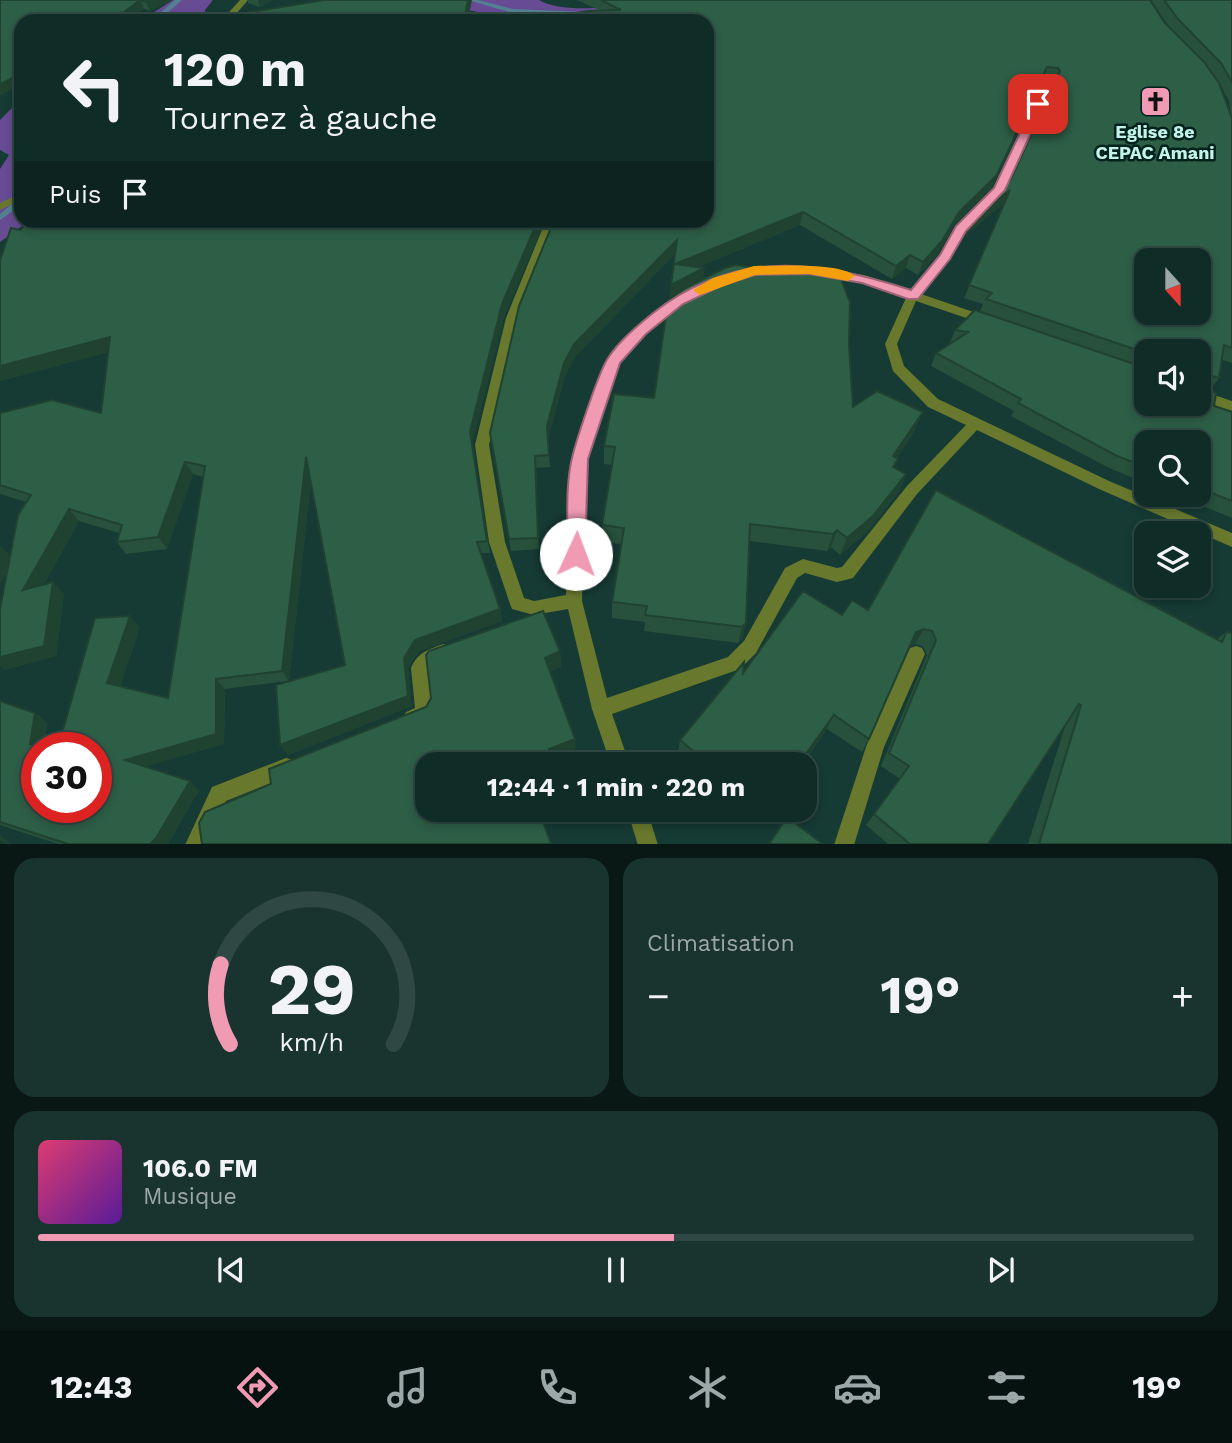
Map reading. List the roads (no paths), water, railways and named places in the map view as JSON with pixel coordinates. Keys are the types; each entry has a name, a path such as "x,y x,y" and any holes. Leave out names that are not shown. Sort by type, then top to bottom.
{"street":[{"path":"231,14 244,0"},
{"path":"1048,82 999,190 960,229 945,257 913,295 891,344 898,368 933,403 1104,485 1232,540"},
{"path":"549,228 512,318 482,446 497,541 518,604 534,608 574,601"},
{"path":"742,274 754,271 809,270 864,279 1004,327"},
{"path":"616,752 601,709 574,601 579,459 613,361 641,331 678,301 698,291"},
{"path":"1211,399 1232,406"},
{"path":"601,709 734,663 750,647 791,573 803,566 838,575 847,573 912,490 975,424"},
{"path":"523,624 534,608"},
{"path":"400,723 425,713 420,668 427,658 463,645"},
{"path":"844,844 871,755 895,694 916,654"},
{"path":"195,844 219,794 303,761"},
{"path":"640,822 648,844"}],"waterway":[{"path":"162,14 179,0"},
{"path":"471,0 513,11 585,14"},
{"path":"0,218 14,207"}],"place":[{"name":"Eglise 8e CEPAC Amani","path":"1155,102"}]}
